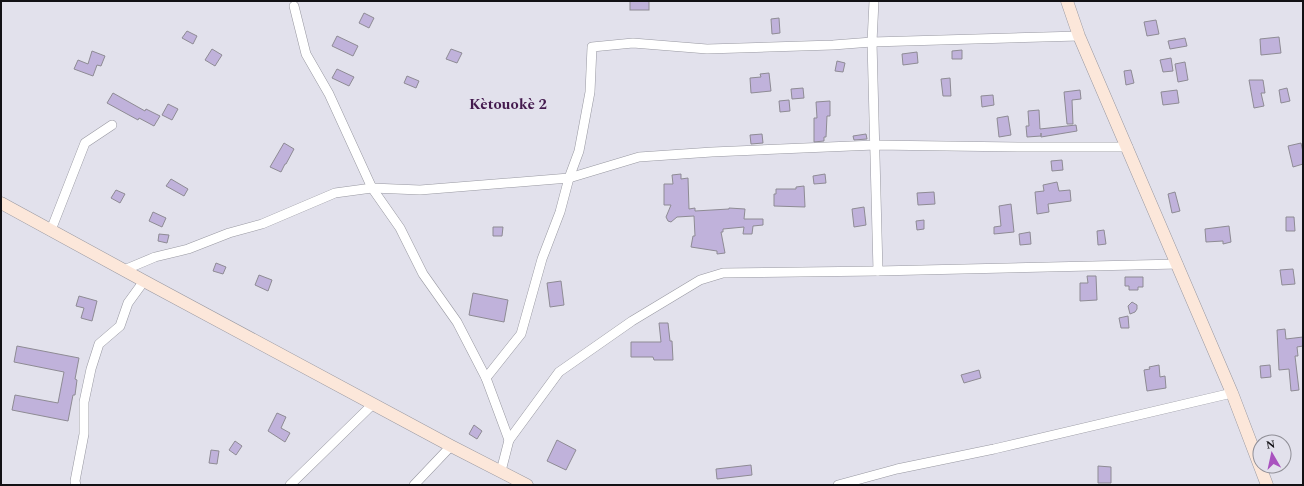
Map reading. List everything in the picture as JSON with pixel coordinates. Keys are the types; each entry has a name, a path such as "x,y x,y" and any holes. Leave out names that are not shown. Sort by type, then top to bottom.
{"main road":[{"path":"1067,1 1079,36 1128,147 1232,393 1267,485"},
{"path":"1,203 372,404 527,485"}],"street":[{"path":"874,1 872,42 878,271"},
{"path":"294,6 306,54 329,94 372,188 400,228 423,274 457,322 486,378 509,440"},
{"path":"486,378 521,334 542,259 560,212 569,178 579,151 590,92 592,47 633,43 707,49 833,45 872,42 1079,36"},
{"path":"51,230 85,143 112,125"},
{"path":"124,270 155,257 262,224 336,193 372,188 420,190 569,178 639,157 712,152 875,144 1019,147 1128,147"},
{"path":"501,471 509,440 559,372 632,321 700,280 723,272 878,271 1178,264"},
{"path":"76,485 75,481 84,434 84,402 91,369 99,344 120,326 128,303 144,281"},
{"path":"838,485 897,469 1016,444 1232,393"},
{"path":"290,485 372,404"},
{"path":"414,485 451,446"}],"building":[{"path":"630,1 649,1 649,10 630,10"},
{"path":"364,13 374,18 369,28 359,23"},
{"path":"779,18 780,33 772,34 771,19"},
{"path":"1156,20 1159,34 1147,36 1144,22"},
{"path":"187,31 197,36 193,44 182,38"},
{"path":"337,36 358,46 353,56 332,46"},
{"path":"1279,37 1281,53 1261,55 1260,39"},
{"path":"1185,38 1187,46 1170,49 1168,41"},
{"path":"212,49 222,55 215,66 205,60"},
{"path":"451,49 462,53 457,63 446,59"},
{"path":"962,50 962,59 952,59 952,51"},
{"path":"92,51 105,56 101,66 97,65 93,76 74,69 78,60 88,64"},
{"path":"917,52 918,63 903,65 902,54"},
{"path":"1171,58 1173,71 1163,72 1160,60"},
{"path":"837,61 845,63 843,72 835,71"},
{"path":"1185,62 1188,80 1178,82 1175,64"},
{"path":"337,69 354,77 349,86 332,78"},
{"path":"1131,70 1134,83 1126,85 1124,71"},
{"path":"769,73 771,91 751,93 750,78 761,77 760,74"},
{"path":"407,76 419,81 416,88 404,83"},
{"path":"950,78 951,96 943,96 941,79"},
{"path":"1249,80 1263,80 1265,93 1261,93 1264,106 1254,108"},
{"path":"803,88 804,98 792,99 791,89"},
{"path":"1287,88 1290,101 1281,103 1279,90"},
{"path":"1080,90 1081,99 1072,100 1073,124 1067,124 1064,92"},
{"path":"1177,90 1179,103 1163,105 1161,92"},
{"path":"113,93 145,111 146,109 160,116 154,126 139,118 138,120 107,103"},
{"path":"993,95 994,105 982,107 981,96"},
{"path":"789,100 790,111 780,112 779,101"},
{"path":"830,101 830,116 827,116 826,137 824,137 824,141 814,142 814,118 817,118 816,102"},
{"path":"168,104 178,109 172,120 162,115"},
{"path":"1039,110 1040,129 1076,125 1077,131 1041,137 1027,137 1026,126 1029,126 1028,111"},
{"path":"1008,116 1011,135 999,137 997,118"},
{"path":"762,134 763,143 751,144 750,135"},
{"path":"866,134 867,139 854,140 853,136"},
{"path":"284,143 294,149 281,172 270,167"},
{"path":"1301,143 1303,164 1293,167 1288,146"},
{"path":"1062,160 1063,170 1052,171 1051,161"},
{"path":"681,174 681,179 688,178 689,209 695,208 695,211 729,208 745,209 744,219 763,219 763,225 753,226 752,234 743,234 744,227 723,229 723,232 721,232 725,253 717,254 717,251 691,247 693,236 695,236 694,216 677,217 671,222 668,221 666,217 671,205 664,205 664,184 673,184 672,175"},
{"path":"825,174 826,183 814,184 813,176"},
{"path":"171,179 188,189 184,196 166,186"},
{"path":"1057,182 1059,191 1070,190 1071,201 1048,204 1049,212 1037,214 1035,192 1044,191 1043,185"},
{"path":"804,186 805,207 774,206 774,194 776,194 776,189 796,189 796,187"},
{"path":"116,190 125,194 120,203 111,198"},
{"path":"934,192 935,204 918,205 917,193"},
{"path":"1175,192 1180,211 1172,213 1168,194"},
{"path":"1011,204 1014,232 994,234 994,227 1001,226 999,206"},
{"path":"864,207 866,225 854,227 852,209"},
{"path":"153,212 166,218 162,227 149,221"},
{"path":"1286,217 1294,217 1295,231 1286,231"},
{"path":"924,220 924,229 917,230 916,221"},
{"path":"1229,226 1231,242 1223,244 1223,241 1206,242 1205,229"},
{"path":"493,227 503,227 502,236 493,236"},
{"path":"1104,230 1106,244 1098,245 1097,231"},
{"path":"1030,232 1031,244 1020,245 1019,234"},
{"path":"159,234 169,235 167,243 158,241"},
{"path":"216,263 226,267 223,274 213,271"},
{"path":"1293,269 1295,284 1282,285 1280,270"},
{"path":"259,275 272,280 268,291 255,285"},
{"path":"1087,276 1096,276 1097,300 1080,301 1080,283 1088,283"},
{"path":"1125,277 1143,277 1143,287 1138,287 1138,290 1129,290 1129,286 1125,286"},
{"path":"561,281 564,305 550,307 547,283"},
{"path":"473,293 508,300 504,322 469,315"},
{"path":"79,296 97,301 92,321 81,318 84,308 76,306"},
{"path":"1132,302 1137,305 1137,309 1135,312 1130,314 1128,306"},
{"path":"1128,316 1129,328 1121,328 1119,318"},
{"path":"659,323 668,323 670,341 672,341 673,360 654,360 653,357 631,357 631,342 661,342"},
{"path":"1285,329 1286,339 1303,337 1303,346 1297,347 1298,356 1295,356 1299,390 1291,391 1289,369 1279,370 1277,330"},
{"path":"17,346 79,358 75,379 77,380 75,395 73,395 68,421 12,410 15,395 58,403 64,372 14,362"},
{"path":"1159,365 1160,377 1165,376 1166,388 1147,391 1144,370 1150,369 1149,367"},
{"path":"1270,365 1271,377 1261,378 1260,366"},
{"path":"979,370 981,378 964,383 961,375"},
{"path":"277,413 286,417 281,428 290,433 285,442 268,431"},
{"path":"474,425 482,431 477,439 469,434"},
{"path":"557,440 576,450 566,470 547,461"},
{"path":"235,441 242,446 236,455 229,450"},
{"path":"211,450 219,451 217,464 209,463"},
{"path":"751,465 752,475 717,479 716,469"},
{"path":"1098,466 1111,467 1111,483 1098,483"}],"district":[{"name":"Kètouokè 2","path":"508,104"}]}
